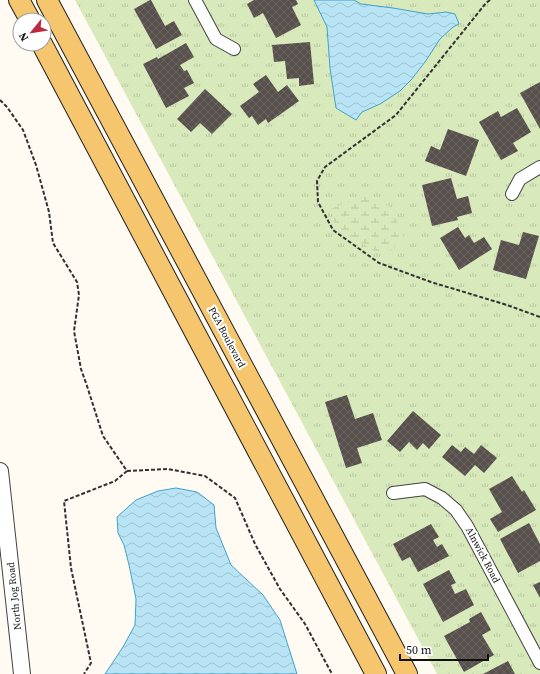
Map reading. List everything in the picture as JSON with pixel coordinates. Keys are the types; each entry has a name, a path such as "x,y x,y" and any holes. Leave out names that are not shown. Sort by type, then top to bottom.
{"main road":[{"path":"19,0 26,12"},
{"name":"PGA Boulevard","path":"47,0 408,674"},
{"path":"46,52 376,674"}],"street":[{"path":"195,0 216,39 234,49"},
{"path":"512,194 520,179 540,167"},
{"name":"North Jog Road","path":"0,471 22,674"},
{"name":"Alnwick Road","path":"393,493 425,489 442,498 456,510 467,526 540,663"}],"path":[{"path":"490,0 396,115 325,167 317,181 318,202 334,230 379,262 432,282 507,305 540,317"},
{"path":"0,100 7,107 23,130 36,165 49,212 53,243 77,282 79,295 74,331 81,369 103,436 127,471"},
{"path":"84,674 91,663 71,568 64,501 115,481 127,471 168,469 206,476 235,498 255,544 280,589 305,624 332,674"}],"green space":[{"path":"75,0 540,0 540,674 437,674"},
{"path":"365,194 390,207 404,237 390,252 374,251 335,225 331,209"}],"water":[{"path":"314,0 354,0 361,4 428,14 446,12 455,14 459,24 453,27 440,39 425,62 400,91 380,104 362,112 356,120 336,108 330,68 327,27"},
{"path":"176,488 197,492 214,505 216,528 231,565 263,595 280,620 297,674 105,674 123,647 135,625 136,599 124,545 118,533 117,517 136,500 158,491"}],"building":[{"path":"150,0 165,26 174,21 182,35 156,49 134,9"},
{"path":"254,0 296,0 298,4 292,7 301,25 276,38 263,13 254,18 247,4"},
{"path":"310,42 314,84 299,86 299,78 287,79 285,61 274,62 272,45"},
{"path":"186,43 194,57 180,65 184,71 187,70 194,83 184,88 189,96 166,108 143,64 157,57 158,59"},
{"path":"266,75 278,92 287,85 299,101 268,123 266,119 258,125 252,116 249,118 240,106 259,92 253,84"},
{"path":"540,82 540,129 520,93"},
{"path":"205,89 232,114 212,134 200,123 191,132 177,119"},
{"path":"517,108 531,132 513,143 518,151 501,160 479,122 498,111 501,117"},
{"path":"448,129 479,140 466,176 425,161 431,146 440,150"},
{"path":"451,178 457,199 468,196 472,213 457,217 458,220 432,226 422,185"},
{"path":"458,227 465,238 469,235 474,243 484,237 492,249 459,270 440,238"},
{"path":"523,232 539,236 526,279 493,270 501,240 519,245"},
{"path":"347,395 355,419 373,413 382,440 357,448 362,463 346,468 325,402"},
{"path":"413,411 441,435 429,449 423,443 417,450 409,442 400,452 387,441"},
{"path":"452,445 461,452 465,447 474,454 481,445 497,458 484,473 475,465 465,476 442,457"},
{"path":"512,476 522,492 524,490 536,510 498,532 490,519 502,512 489,489"},
{"path":"529,523 540,544 540,561 518,573 500,539"},
{"path":"431,524 439,537 433,540 437,547 442,544 449,556 418,572 410,557 402,561 393,544"},
{"path":"449,570 456,583 451,585 455,594 466,589 474,605 443,622 423,584"},
{"path":"540,582 540,598 533,585"},
{"path":"481,612 491,630 482,635 494,655 464,672 444,636 470,622 469,619"},
{"path":"508,661 515,674 483,674"}]}
